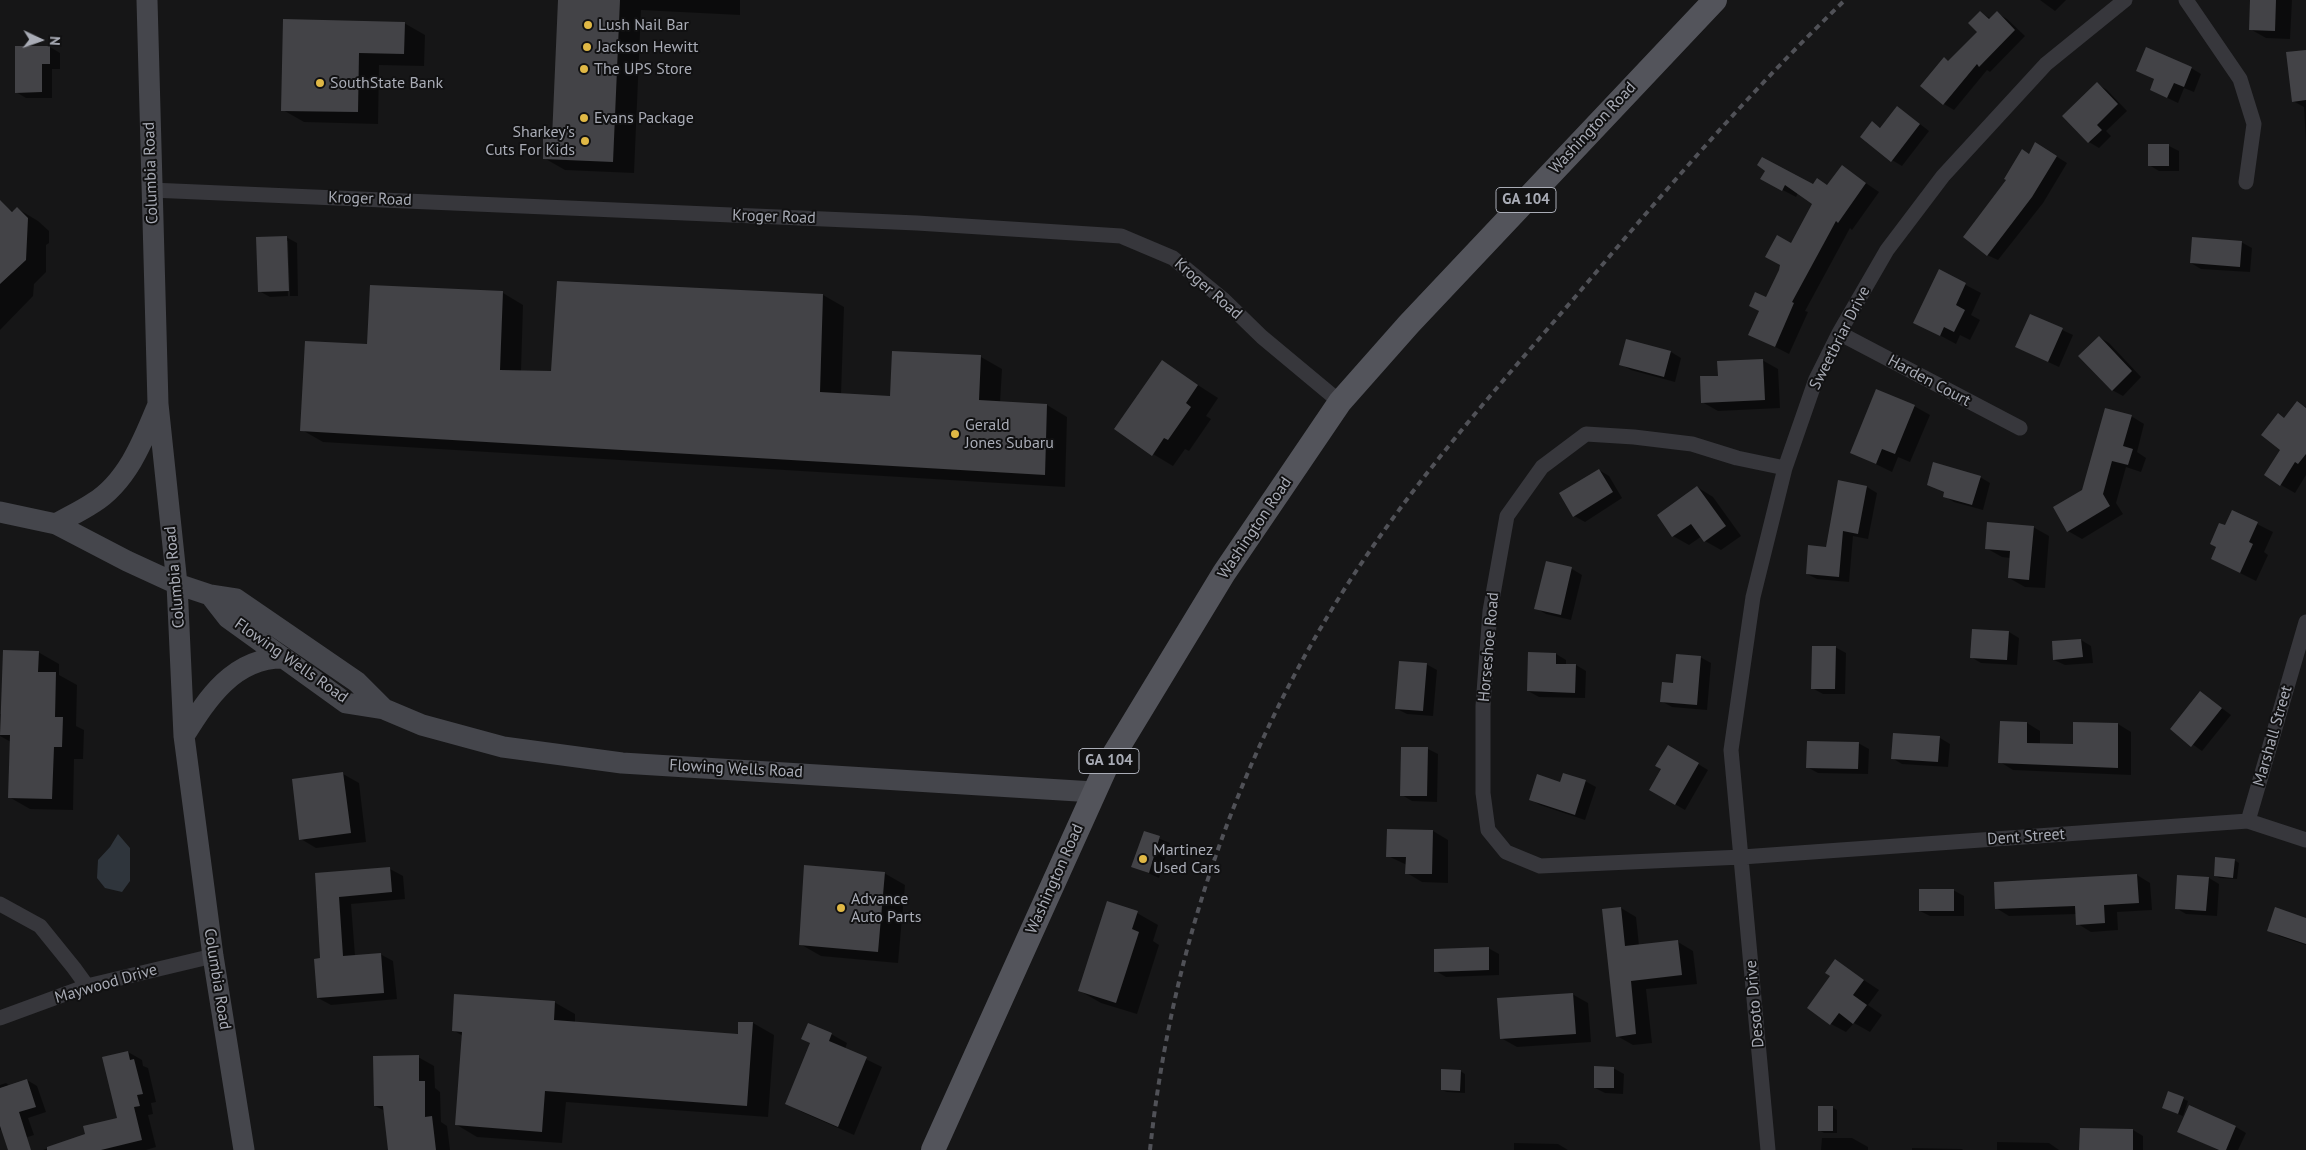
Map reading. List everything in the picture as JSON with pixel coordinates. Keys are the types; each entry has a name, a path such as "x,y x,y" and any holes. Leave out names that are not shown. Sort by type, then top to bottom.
{"main road":[{"name":"Columbia Road","path":"147,0 158,404 177,584 184,736 213,956 244,1150"},
{"name":"Washington Road","path":"933,1150 1094,792 1130,726 1224,573 1340,402 1416,317 1715,0"},
{"path":"56,524 95,502 112,487 139,451 158,404"},
{"name":"Flowing Wells Road","path":"0,512 56,524 127,561 177,584 210,595 236,599 357,682 384,709"},
{"name":"Flowing Wells Road","path":"210,595 228,618 346,703 384,709 422,725 503,747 622,763 1094,792"},
{"path":"184,736 204,705 223,683 244,667 267,657 284,658"}],"street":[{"name":"Sweetbriar Drive","path":"1742,858 1731,750 1753,597 1786,468 1816,379 1839,334 1887,250 1942,176 2046,64 2125,0"},
{"path":"2186,0 2240,79 2254,124 2246,182"},
{"name":"Kroger Road","path":"151,190 908,223 1121,236 1173,258 1224,300 1262,337 1340,402"},
{"name":"Harden Court","path":"1839,334 2020,428"},
{"name":"Horseshoe Road","path":"1742,858 1540,866 1506,852 1488,830 1483,793 1483,706 1490,611 1507,516 1542,467 1586,434 1634,437 1692,444 1737,458 1786,468"},
{"name":"Marshall Street","path":"2248,821 2306,622"},
{"name":"Dent Street","path":"1742,858 2248,821 2306,840"},
{"name":"Desoto Drive","path":"1742,858 1768,1150"},
{"path":"0,904 40,926 87,986"},
{"name":"Maywood Drive","path":"0,1018 87,986 213,956"}],"shaded area":[{"path":"118,834 130,848 130,881 122,892 105,888 97,878 98,860 110,847"}],"building":[{"path":"558,0 620,0 613,162 543,159 543,138 552,138"},
{"path":"2250,0 2276,0 2275,31 2249,30"},
{"path":"1980,11 1989,19 1997,11 2015,30 1979,67 1977,64 1943,105 1920,86 1944,57 1948,61 1977,32 1968,23"},
{"name":"SouthState Bank","path":"283,19 405,22 404,54 359,53 358,112 281,111"},
{"path":"15,46 50,46 50,64 42,64 42,92 15,93"},
{"path":"2146,47 2192,67 2184,87 2174,83 2167,98 2150,90 2154,79 2136,71"},
{"path":"2306,50 2306,100 2292,102 2286,52"},
{"path":"2097,82 2118,104 2097,125 2102,130 2088,143 2062,116"},
{"path":"1897,106 1920,124 1891,162 1860,137 1872,121 1880,128"},
{"path":"2035,142 2057,156 2032,197 1987,256 1963,237 2006,180 2004,179 2022,149 2029,154"},
{"path":"2148,144 2169,144 2169,166 2148,166"},
{"path":"1762,157 1813,184 1817,178 1827,185 1842,165 1866,183 1838,223 1836,221 1792,302 1794,303 1775,347 1748,335 1759,311 1749,306 1755,292 1766,297 1779,270 1780,265 1765,257 1777,235 1791,243 1812,204 1785,185 1782,191 1760,179 1765,171 1757,165"},
{"path":"0,200 12,212 17,207 28,218 26,260 0,284"},
{"path":"287,236 289,291 258,292 256,237"},
{"path":"2192,237 2242,241 2240,267 2190,263"},
{"path":"1939,269 1966,283 1956,305 1965,310 1954,332 1944,327 1940,336 1913,323"},
{"path":"557,281 823,294 820,392 890,396 892,351 981,355 979,400 1047,404 1045,475 300,431 305,341 367,344 370,285 503,291 500,370 551,371"},
{"path":"2030,314 2063,328 2048,362 2015,347"},
{"path":"2099,336 2132,371 2112,391 2078,356"},
{"path":"1626,339 1671,351 1664,377 1619,365"},
{"path":"1763,359 1765,400 1701,403 1700,376 1718,376 1717,361"},
{"path":"1162,360 1198,385 1186,403 1191,407 1168,440 1164,438 1152,456 1114,429"},
{"path":"1876,389 1915,405 1895,454 1882,449 1876,464 1850,453"},
{"path":"2297,401 2306,408 2306,454 2298,464 2295,462 2280,486 2264,475 2280,450 2261,435 2278,413 2284,418"},
{"path":"2105,408 2132,415 2123,446 2133,449 2128,465 2112,461 2103,494 2110,506 2067,532 2053,507 2082,490"},
{"path":"1933,462 1981,476 1972,505 1943,497 1944,492 1927,485"},
{"path":"1599,469 1613,492 1573,517 1559,493"},
{"path":"1838,480 1867,486 1858,534 1843,531 1839,577 1806,574 1808,545 1826,547"},
{"path":"1697,486 1726,526 1704,542 1691,524 1672,537 1657,515"},
{"path":"2232,510 2258,522 2249,542 2253,544 2240,573 2211,559 2216,547 2210,544 2219,523 2225,525"},
{"path":"1987,522 2034,526 2029,580 2008,578 2010,551 1985,549"},
{"path":"1546,561 1572,567 1561,615 1534,609"},
{"path":"1972,629 2009,631 2007,660 1970,658"},
{"path":"2081,639 2083,657 2053,660 2052,641"},
{"path":"1812,646 1836,646 1835,689 1811,689"},
{"path":"3,650 39,651 38,672 56,672 55,717 63,717 62,747 54,747 52,799 8,798 10,735 0,735"},
{"path":"1528,652 1556,653 1556,664 1576,664 1575,693 1527,691"},
{"path":"1676,654 1701,656 1697,705 1660,702 1662,682 1673,683"},
{"path":"1399,661 1427,663 1423,711 1395,709"},
{"path":"2200,691 2222,708 2191,747 2170,729"},
{"path":"2000,721 2027,722 2027,743 2073,744 2073,722 2118,723 2118,768 1998,763"},
{"path":"1893,733 1940,736 1938,762 1891,759"},
{"path":"1807,741 1859,742 1858,769 1806,768"},
{"path":"1668,745 1699,763 1675,805 1649,790 1661,769 1655,766"},
{"path":"1401,747 1428,747 1427,796 1400,796"},
{"path":"343,772 351,833 299,840 292,779"},
{"path":"1563,773 1586,780 1575,815 1529,800 1537,774 1560,782"},
{"path":"1387,829 1433,830 1432,874 1405,874 1406,857 1386,857"},
{"name":"Martinez Used Cars","path":"1144,831 1160,836 1149,873 1131,867"},
{"path":"2215,857 2235,859 2233,878 2214,876"},
{"name":"Advance Auto Parts","path":"804,865 885,872 878,952 799,945"},
{"path":"390,867 392,892 339,897 343,956 381,953 384,993 317,998 314,959 320,958 315,873"},
{"path":"2137,874 2139,903 2104,905 2105,923 2076,925 2075,906 1995,909 1994,882"},
{"path":"2177,875 2209,877 2206,911 2175,909"},
{"path":"1919,889 1954,889 1954,911 1919,911"},
{"path":"1107,901 1138,911 1132,929 1139,932 1116,1003 1078,991"},
{"path":"1621,907 1625,946 1678,940 1682,975 1631,981 1636,1034 1616,1037 1602,909"},
{"path":"2275,907 2306,918 2306,944 2267,931"},
{"path":"1489,947 1489,970 1434,972 1434,949"},
{"path":"1835,959 1864,980 1853,995 1867,1005 1853,1024 1839,1013 1830,1025 1807,1008 1830,976 1825,973"},
{"path":"1573,993 1576,1034 1500,1039 1497,998"},
{"path":"454,994 555,1001 554,1020 738,1034 738,1022 753,1022 747,1106 545,1091 542,1132 455,1125 462,1032 452,1031"},
{"path":"808,1023 832,1033 829,1041 867,1057 838,1127 785,1104 810,1043 801,1039"},
{"path":"128,1051 130,1060 134,1059 143,1094 137,1095 140,1106 134,1107 142,1140 101,1150 47,1150 47,1147 85,1134 83,1126 117,1118 102,1057"},
{"path":"419,1055 419,1081 425,1081 425,1117 432,1116 436,1150 388,1150 383,1106 374,1106 373,1056"},
{"path":"1594,1066 1614,1067 1614,1088 1594,1088"},
{"path":"1441,1069 1461,1070 1460,1091 1441,1090"},
{"path":"27,1079 36,1107 19,1112 31,1150 8,1150 0,1126 0,1088"},
{"path":"2168,1091 2184,1097 2178,1114 2162,1108"},
{"path":"2189,1105 2236,1126 2226,1150 2219,1150 2177,1132"},
{"path":"1818,1106 1833,1106 1833,1131 1818,1131"},
{"path":"2080,1128 2133,1129 2133,1150 2079,1150"}],"railway":[{"path":"1150,1150 1161,1069 1177,989 1198,909 1224,832 1255,756 1291,682 1331,611 1399,510 1499,386 1740,107 1845,0"}],"place":[{"name":"Lush Nail Bar","path":"588,25"},
{"name":"Jackson Hewitt","path":"587,47"},
{"name":"The UPS Store","path":"584,69"},
{"name":"SouthState Bank","path":"320,83"},
{"name":"Evans Package","path":"584,118"},
{"name":"Sharkey's Cuts For Kids","path":"585,141"},
{"name":"Gerald Jones Subaru","path":"955,434"},
{"name":"Martinez Used Cars","path":"1143,859"},
{"name":"Advance Auto Parts","path":"841,908"}]}
